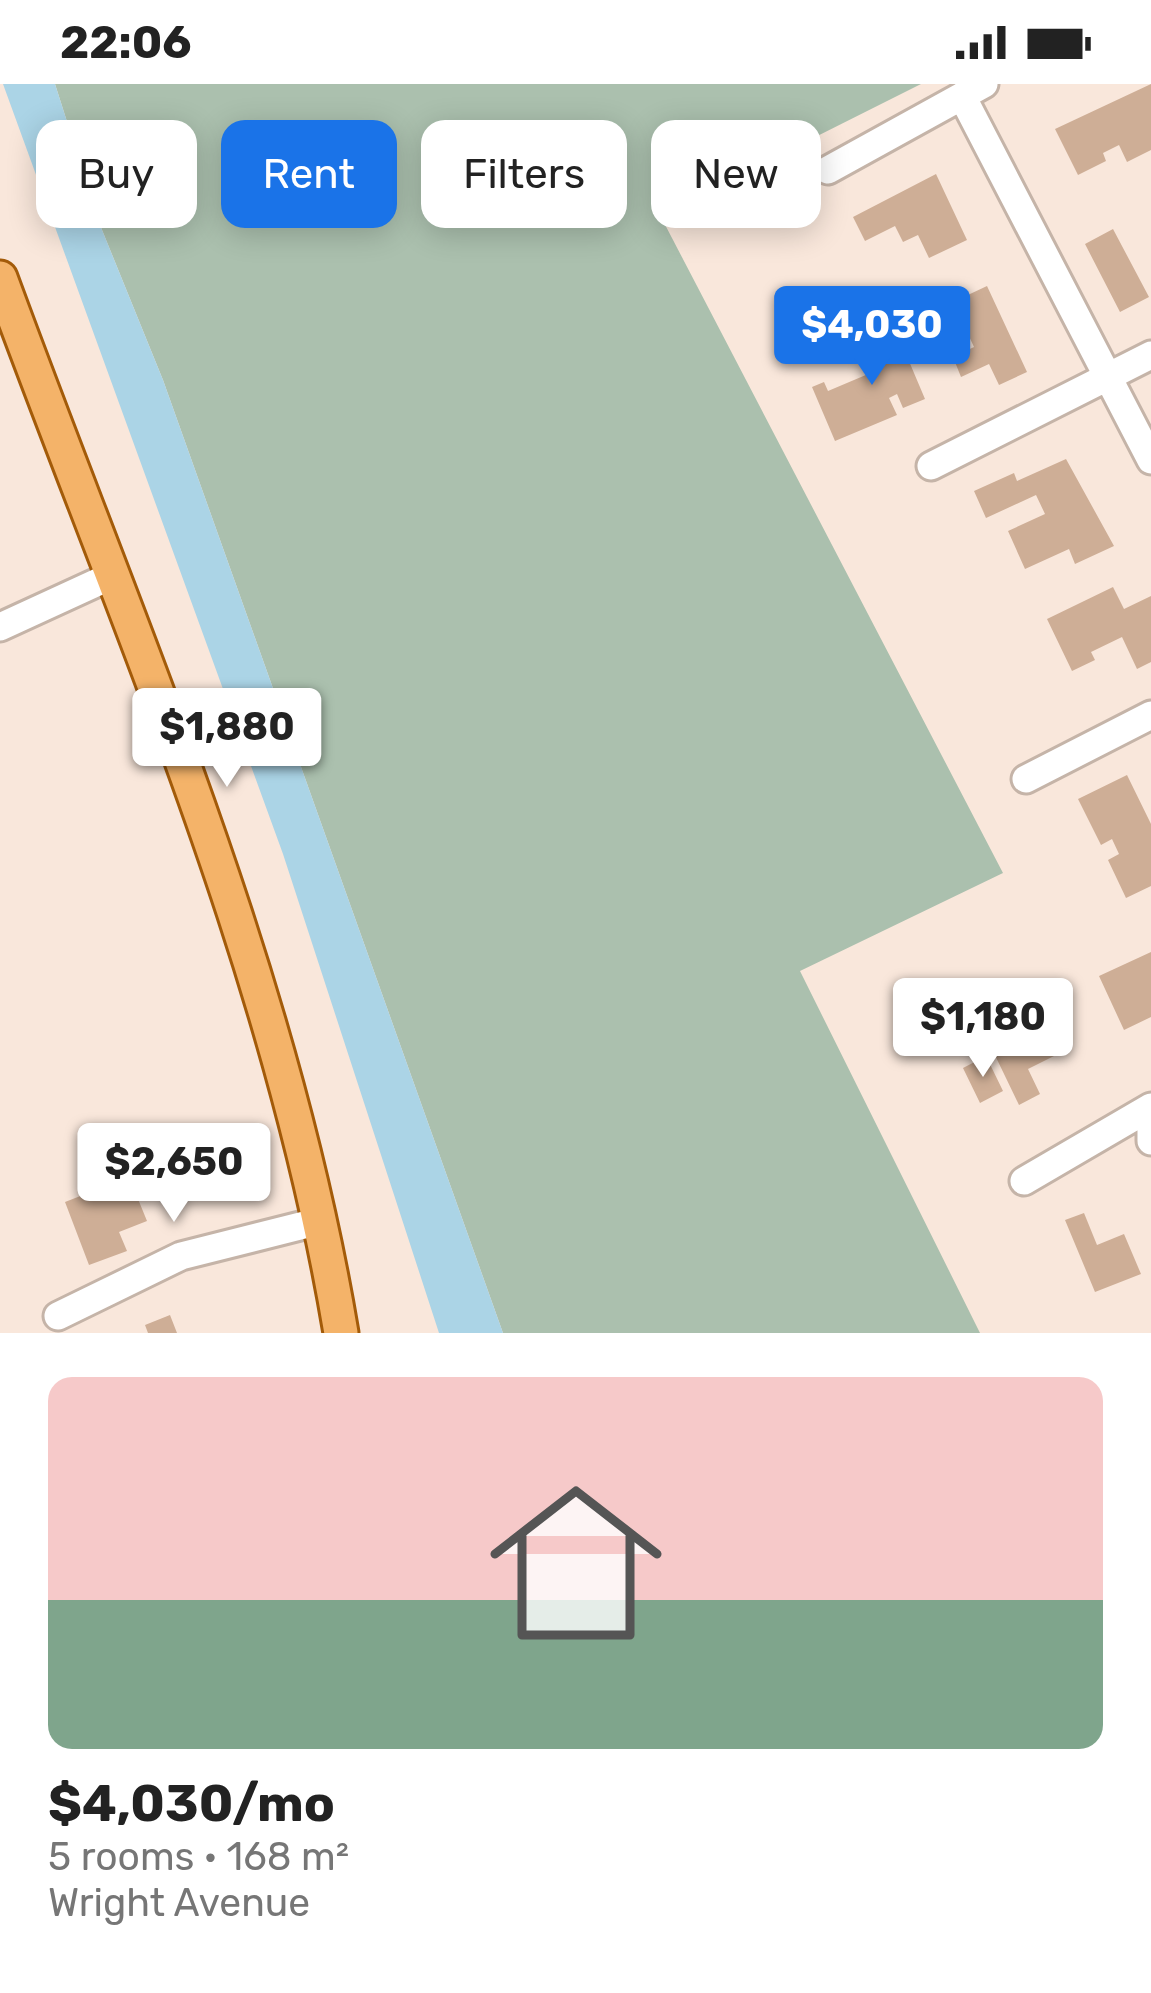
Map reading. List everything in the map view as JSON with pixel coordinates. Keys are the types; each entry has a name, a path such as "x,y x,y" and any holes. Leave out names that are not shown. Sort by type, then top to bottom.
{"main road":[{"path":"0,278 261,986 320,1221 341,1333"}],"street":[{"path":"828,170 973,90 1151,460"},
{"path":"932,466 1151,355"},
{"path":"0,627 111,576"},
{"path":"1026,779 1151,715"},
{"path":"1024,1181 1151,1111 1151,1142"},
{"path":"58,1316 181,1256 320,1221"}],"green space":[{"path":"55,84 921,84 821,134 821,120 651,120 651,228 667,228 1003,873 800,971 980,1333 503,1333 163,380 101,228 197,228 197,120 66,120"}],"water":[{"path":"3,84 55,84 66,120 36,120 36,175"},
{"path":"55,228 101,228 163,380 503,1333 439,1333 283,854"}],"building":[{"path":"1151,84 1151,150 1127,162 1119,145 1103,153 1106,161 1078,175 1055,129"},
{"path":"936,174 967,240 929,258 918,235 903,242 895,226 865,241 853,217"},
{"path":"1113,229 1149,297 1120,312 1085,244"},
{"path":"987,286 1027,372 999,385 989,364 961,377 953,357 974,347 953,302"},
{"path":"892,321 925,399 903,408 897,394 889,398 897,415 835,441 812,387 824,382 828,391 880,369 865,333"},
{"path":"1066,459 1114,546 1075,564 1069,549 1025,569 1008,531 1045,514 1036,495 986,518 974,491 1014,473 1017,481"},
{"path":"1113,587 1124,609 1151,596 1151,662 1137,669 1122,637 1091,652 1095,660 1072,671 1047,619"},
{"path":"1127,775 1151,824 1151,886 1126,898 1108,860 1119,854 1112,839 1101,845 1078,799"},
{"path":"1151,952 1151,1017 1124,1030 1099,976"},
{"path":"1048,1033 1058,1054 1028,1069 1040,1094 1019,1105 992,1049 1016,1037 1020,1046"},
{"path":"986,1056 1003,1091 980,1103 963,1068"},
{"path":"129,1177 147,1221 119,1232 127,1251 89,1265 65,1202"},
{"path":"1084,1213 1097,1245 1124,1234 1141,1274 1095,1292 1065,1220"},
{"path":"170,1315 177,1333 148,1333 145,1325"}]}
